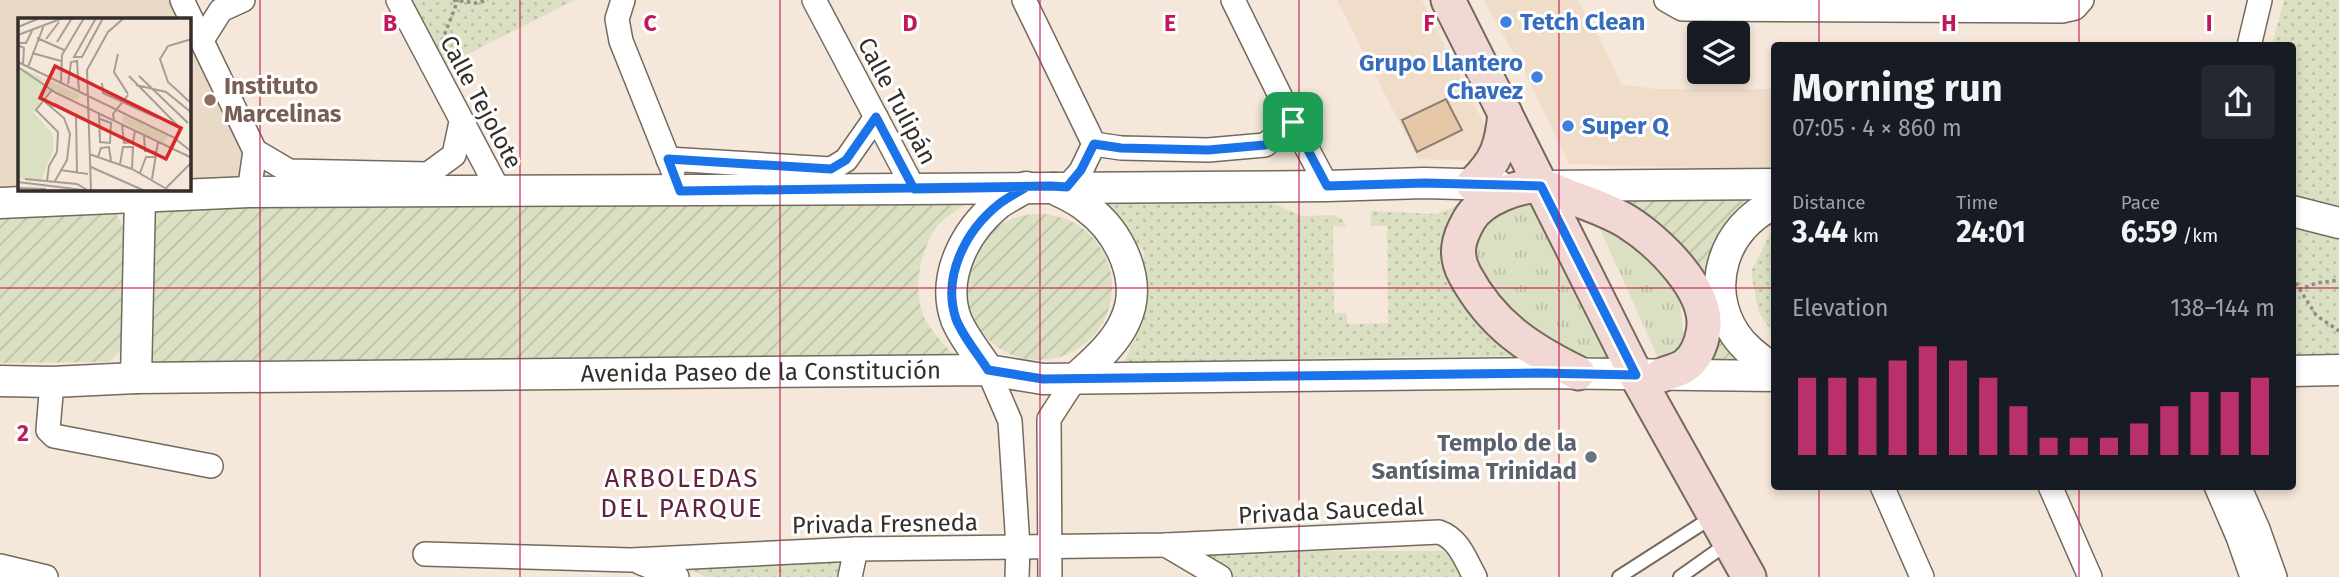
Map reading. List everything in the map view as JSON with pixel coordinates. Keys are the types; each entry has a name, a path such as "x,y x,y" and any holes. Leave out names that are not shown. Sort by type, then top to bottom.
{"main road":[{"path":"1448,0 1541,186 1649,375 1722,529 1749,577"},
{"path":"1473,184 1497,155 1505,113"},
{"path":"1578,373 1529,348 1497,320 1471,286 1458,257 1460,235 1471,216 1494,197 1517,189 1541,186 1598,207 1626,222 1665,254 1695,292 1706,321 1701,346 1686,365 1649,375"}],"street":[{"path":"182,0 255,151 249,192"},
{"path":"202,40 221,10 243,0"},
{"name":"Calle Tejolote","path":"398,0 460,122 499,191"},
{"path":"623,0 617,19 621,41 680,191"},
{"name":"Calle Tulipán","path":"814,0 914,189"},
{"path":"1024,0 1094,144"},
{"path":"1233,0 1327,186"},
{"path":"1666,0 1682,9 2063,11 2075,8 2082,0"},
{"path":"2250,42 2259,0"},
{"path":"668,159 831,169 846,160 876,117"},
{"path":"255,151 289,171 428,174 454,155 460,122"},
{"path":"1094,144 1121,148 1208,150 1265,145 1293,122"},
{"path":"1017,577 1018,547 1010,421 988,370 957,320 950,292 957,258 974,230 998,205 1048,187 1081,170 1094,144"},
{"path":"16,198 140,197 249,192 680,191 1424,183 1541,186 1771,184"},
{"path":"1048,187 1087,207 1111,231 1126,258 1132,289 1126,320 1111,342 1075,379 1049,419 1052,548 1050,577"},
{"path":"136,378 140,197"},
{"path":"1771,206 1760,211 1739,230 1725,256 1720,283 1724,311 1736,337 1745,348 1771,368"},
{"path":"2296,212 2339,223"},
{"name":"Avenida Paseo de la Constitución","path":"0,381 988,370 1043,379 1578,373 1771,376"},
{"path":"2296,371 2339,370"},
{"path":"2296,371 2339,384"},
{"path":"52,382 48,430 54,436 211,467"},
{"path":"1884,490 1922,577"},
{"path":"2052,490 2090,577"},
{"path":"2218,490 2252,577"},
{"path":"2241,490 2275,577"},
{"name":"Privada Saucedal","path":"1052,548 1439,532 1456,542 1475,577"},
{"path":"1166,545 1220,577"},
{"path":"850,577 856,548"},
{"name":"Privada Fresneda","path":"425,554 631,560 856,548 1052,548"},
{"path":"631,560 677,577"},
{"path":"0,566 46,577"}],"lane":[{"path":"1619,577 1722,529"},
{"path":"1680,577 1722,529"}],"path":[{"path":"432,66 456,1 476,3 488,0"},
{"path":"2296,290 2317,283 2339,280"},
{"path":"2296,284 2316,315 2339,331"}],"shaded area":[{"name":"Instituto Marcelinas","path":"0,0 182,0 191,18 18,18 18,188 0,189"},
{"path":"1337,0 1422,0 1503,162 1418,159"},
{"path":"1483,0 1577,0 1597,33 1621,84 1655,89 1771,89 1771,170 1569,164 1526,74"},
{"name":"Instituto Marcelinas","path":"191,18 259,154 236,179 191,180"}],"green space":[{"path":"406,0 575,0 440,68"},
{"path":"2284,0 2339,0 2339,217 2296,209 2296,42 2273,42"},
{"path":"1770,195 1714,269 1751,363 1704,360 1717,325 1697,264 1616,199"},
{"path":"1535,196 1619,364 1592,361 1550,345 1517,319 1471,264 1475,230 1499,204"},
{"path":"1100,197 1267,200 1301,216 1333,215 1342,219 1346,227 1333,226 1334,313 1347,313 1347,324 1388,323 1387,226 1370,226 1371,211 1436,214 1455,207 1443,235 1444,266 1530,356 1324,358 1123,365 1142,321 1144,252"},
{"path":"970,201 936,228 926,247 920,268 918,291 922,312 940,340 954,355 955,363 148,363 148,206"},
{"path":"114,210 123,226 122,349 109,362 0,363 0,214"},
{"path":"1039,214 1067,220 1090,236 1106,259 1112,287 1106,315 1090,338 1067,354 1039,360 1011,354 988,338 972,315 966,287 972,259 988,236 1011,220"},
{"path":"1595,218 1654,261 1680,298 1684,341 1676,352 1659,360"},
{"path":"2296,227 2339,238 2339,355 2296,356"},
{"path":"1771,233 1771,330 1758,311 1751,271"},
{"path":"1179,551 1455,551 1466,577 1225,577"},
{"path":"845,557 841,577 707,577 664,561"}],"building":[{"path":"1446,99 1462,130 1417,152 1402,120"}],"place":[{"name":"Tetch Clean","path":"1506,22"},
{"name":"Grupo Llantero Chavez","path":"1537,77"},
{"name":"Instituto Marcelinas","path":"210,100"},
{"name":"Super Q","path":"1568,126"},
{"name":"Templo de la Santísima Trinidad","path":"1591,457"}],"district":[{"name":"ARBOLEDAS DEL PARQUE","path":"682,493"}],"route":[{"path":"1293,122 1265,145 1208,150 1121,148 1094,144 1081,170 1067,187 1051,186 914,189 680,191 668,159 831,169 846,160 876,117 914,189 1026,187 998,205 974,230 957,258 950,292 957,320 988,370 1043,379 1538,373 1636,375 1541,186 1424,183 1327,186 1293,122"}]}
